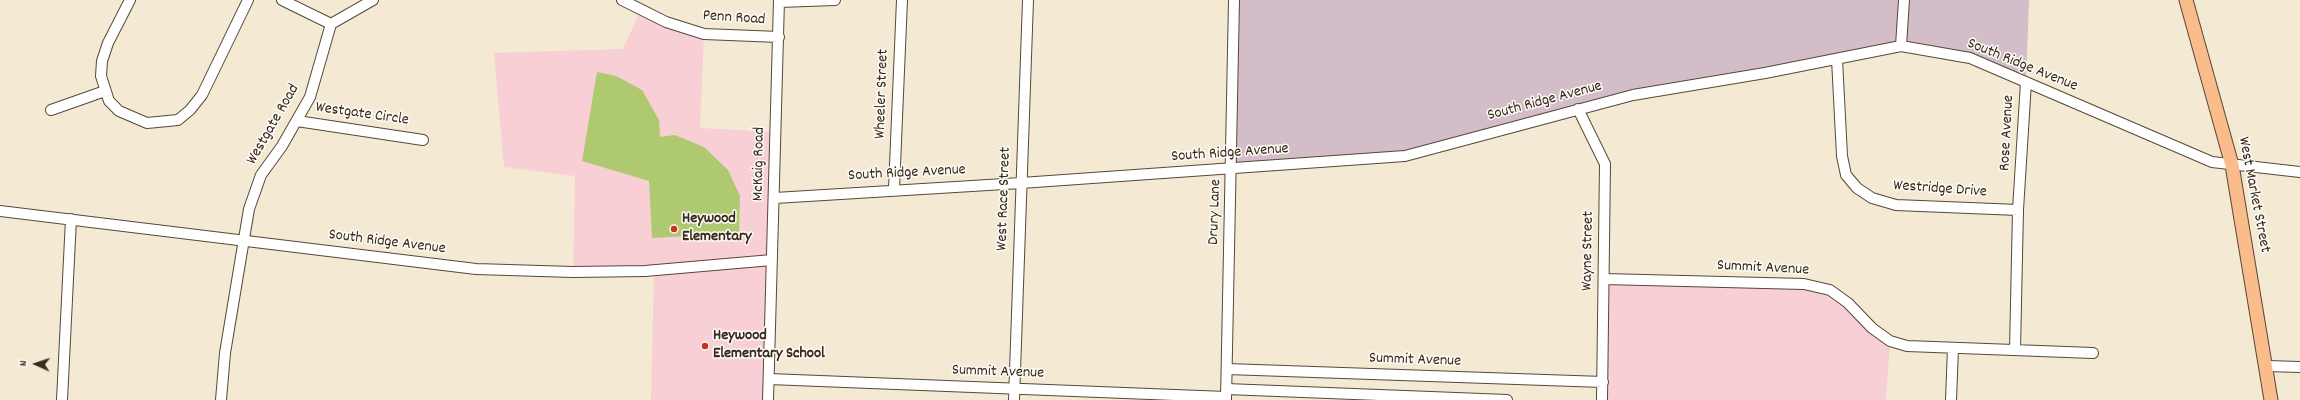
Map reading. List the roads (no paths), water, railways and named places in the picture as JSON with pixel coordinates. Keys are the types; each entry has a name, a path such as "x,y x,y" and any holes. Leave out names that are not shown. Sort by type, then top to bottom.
{"main road":[{"name":"West Market Street","path":"2186,0 2232,165 2267,366 2271,400"}],"street":[{"path":"130,0 108,43 102,61 101,76 109,101 119,111 132,118 147,123 178,120 190,110 202,95 248,0"},
{"path":"282,0 332,24 373,0"},
{"path":"779,1 835,0"},
{"name":"Wheeler Street","path":"894,190 902,0"},
{"name":"West Race Street","path":"1014,400 1028,0"},
{"name":"Drury Lane","path":"1226,395 1232,169 1234,0"},
{"path":"1901,46 1904,0"},
{"name":"Penn Road","path":"628,1 666,22 704,34 779,37"},
{"name":"McKaig Road","path":"768,400 775,198 779,1"},
{"name":"Westgate Road","path":"221,400 225,353 249,209 261,175 297,121 310,97 332,24"},
{"name":"South Ridge Avenue","path":"775,198 1232,169 1405,156 1633,95 1837,59 1901,46 1970,58 2212,162 2300,172"},
{"name":"Westridge Drive","path":"1837,59 1842,156 1846,175 1857,188 1872,198 1896,205 2018,210"},
{"name":"Rose Avenue","path":"2018,210 2026,82"},
{"path":"51,110 105,91"},
{"name":"Wayne Street","path":"1578,109 1605,164 1602,400"},
{"name":"Westgate Circle","path":"297,121 423,140"},
{"path":"2014,350 2018,210"},
{"name":"South Ridge Avenue","path":"0,211 484,269 573,272 645,271 772,260"},
{"path":"62,400 71,219"},
{"name":"Summit Avenue","path":"1604,279 1804,284 1830,290 1848,303 1872,328 1890,341 1907,346 2093,353"},
{"path":"1951,400 1953,348"},
{"path":"2267,366 2300,367"},
{"name":"Summit Avenue","path":"1226,369 1603,382"},
{"name":"Summit Avenue","path":"769,379 1226,395 1507,400"}],"place":[{"name":"Heywood Elementary","path":"674,229"},
{"name":"Heywood Elementary School","path":"705,346"}]}
